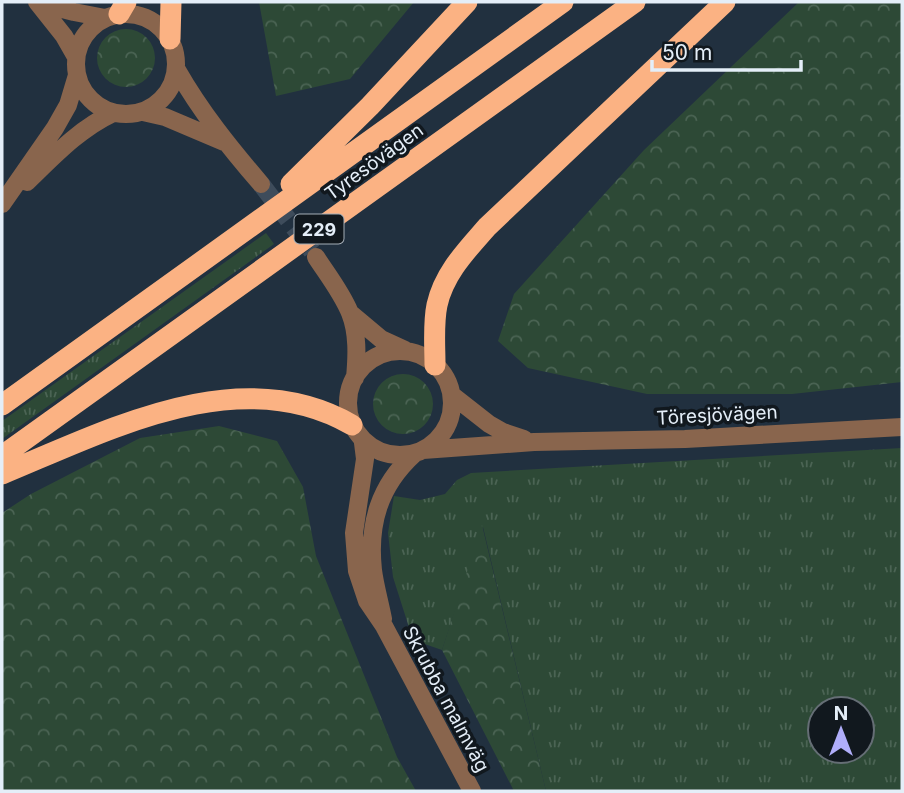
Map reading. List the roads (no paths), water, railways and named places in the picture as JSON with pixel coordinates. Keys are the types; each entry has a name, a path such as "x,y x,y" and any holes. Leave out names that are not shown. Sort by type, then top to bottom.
{"highway":[{"path":"170,39 171,2"},
{"path":"243,232 370,106 467,2"},
{"name":"Tyresövägen","path":"2,405 563,2"},
{"name":"Tyresövägen","path":"2,456 635,2"},
{"path":"435,365 437,304 459,258 487,227 725,2"},
{"path":"2,474 129,423 212,400 250,398 288,401 323,410 358,434"}],"street":[{"path":"38,2 74,12 117,11 137,14 153,21 170,39 176,56 177,70 167,95 142,112 113,113 96,105 84,91 64,36 38,2"},
{"path":"2,206 68,105 82,37 93,24 117,11"},
{"path":"177,70 205,115 261,184"},
{"path":"142,112 177,121 226,143"},
{"path":"2,206 70,141 113,113"},
{"path":"316,257 350,313 380,339 421,354 446,378 452,395 451,417 441,437 418,452 393,456 378,453 358,434 348,411 350,390 355,378 368,362 387,353 405,350"},
{"path":"350,313 357,356 355,378"},
{"name":"Töresjövägen","path":"452,395 496,428 534,442"},
{"name":"Töresjövägen","path":"418,452 534,442 685,439 902,427"},
{"name":"Skrubba malmväg","path":"358,434 365,459 354,533 358,571 367,601 384,626 472,791"},
{"name":"Skrubba malmväg","path":"384,626 373,570 372,533 387,484 399,468 418,452"}],"tunnel":[{"path":"261,184 312,251"}]}
